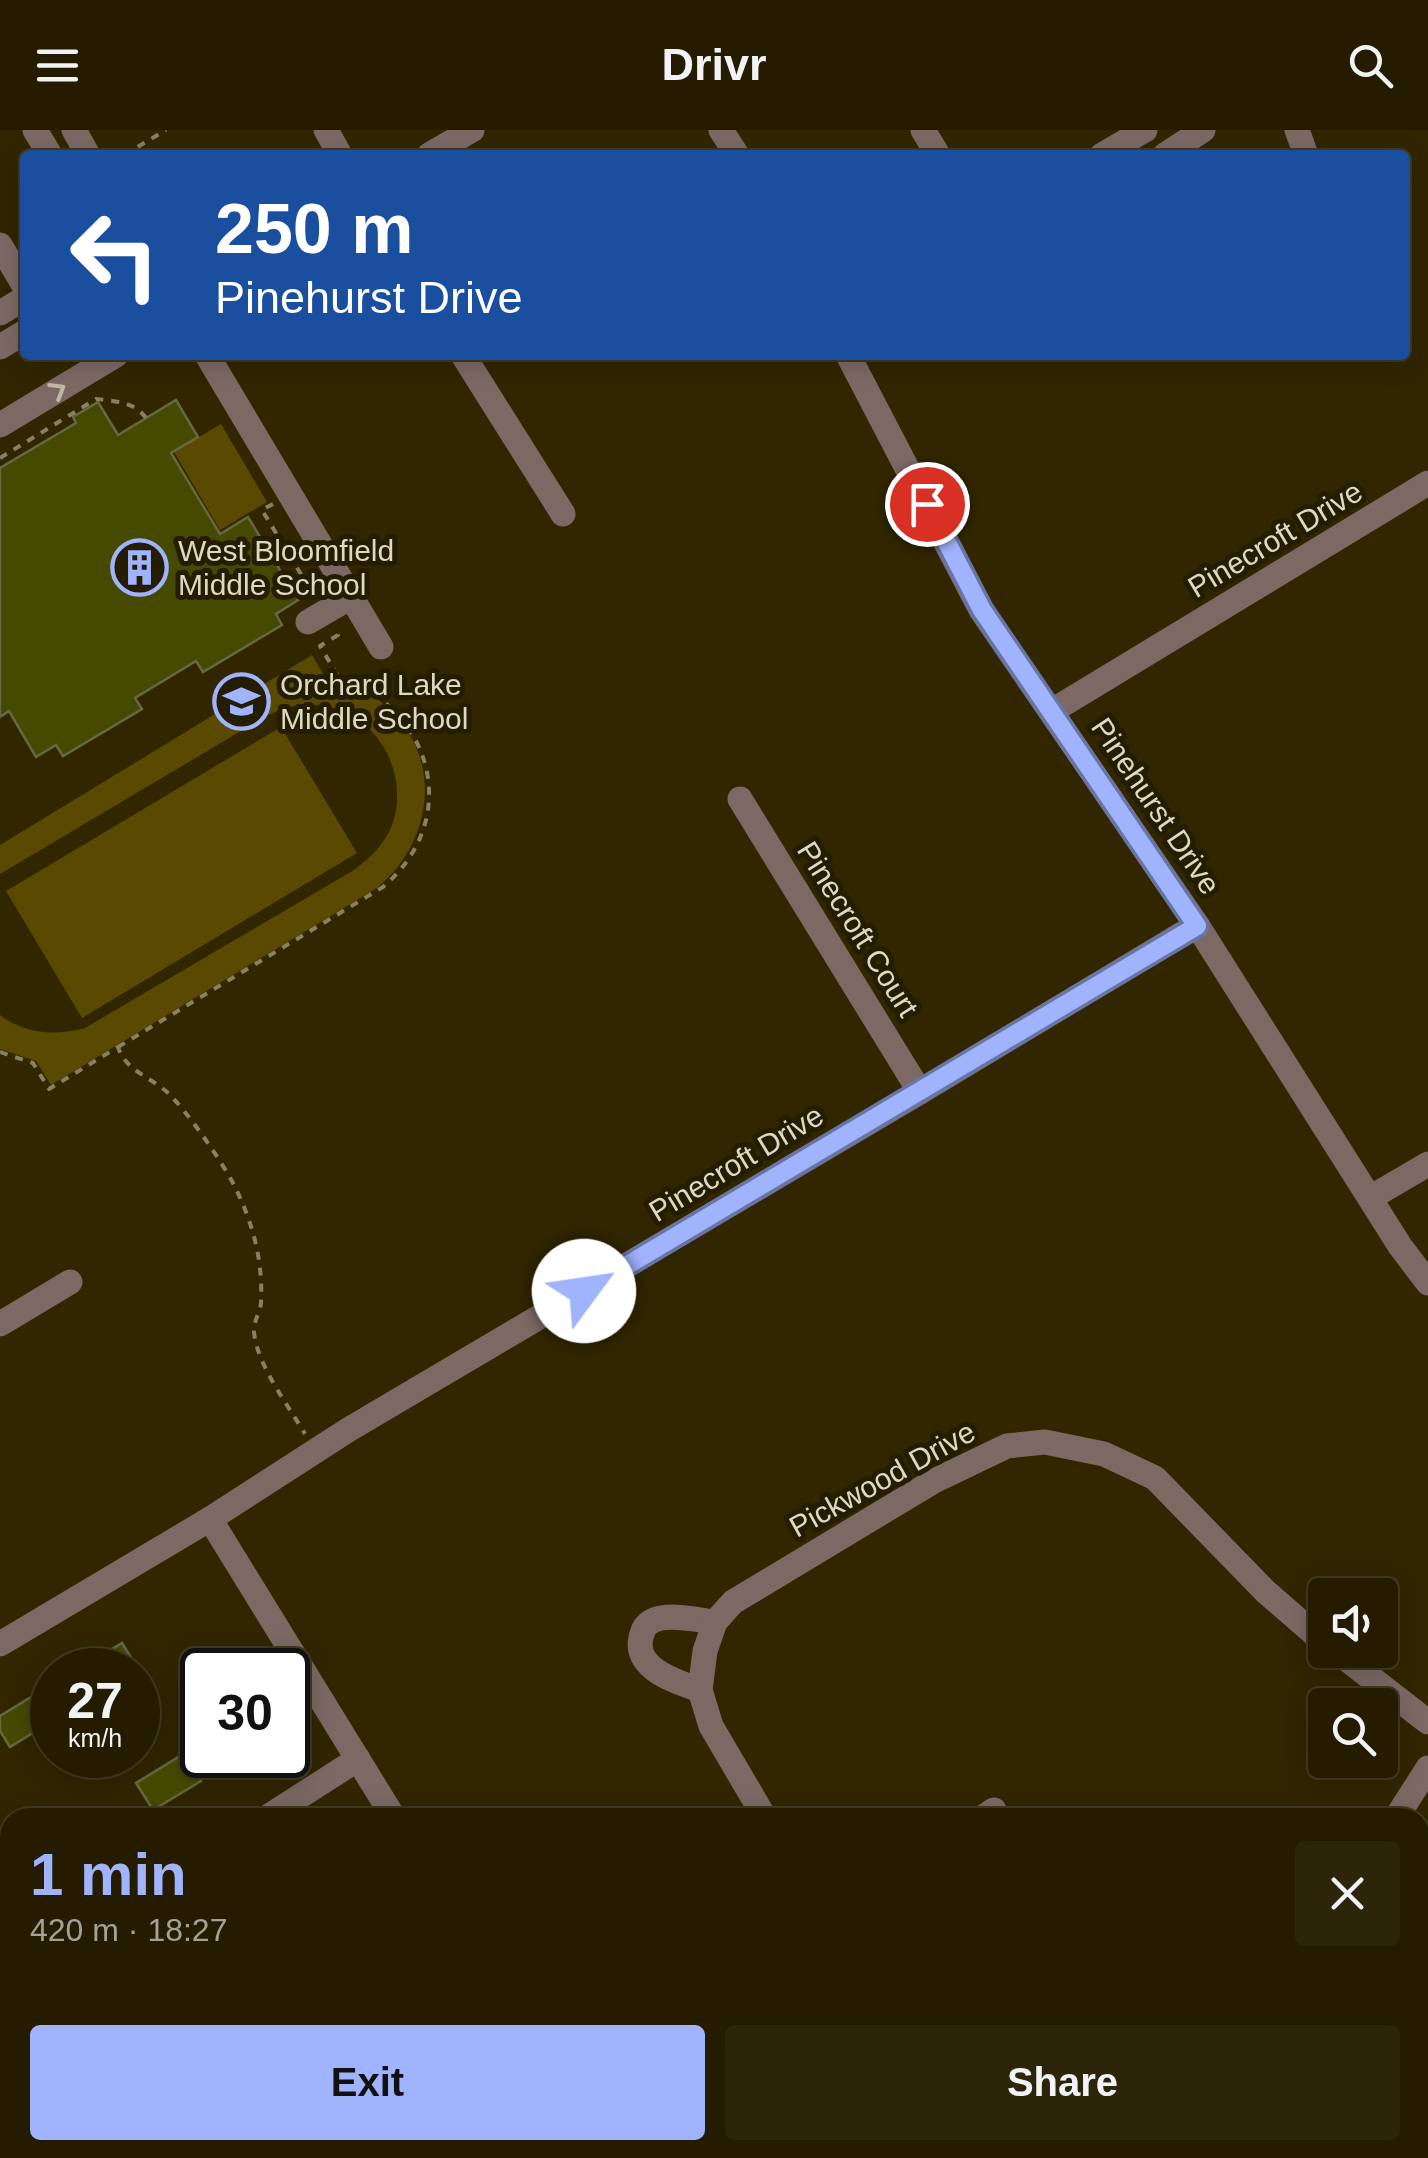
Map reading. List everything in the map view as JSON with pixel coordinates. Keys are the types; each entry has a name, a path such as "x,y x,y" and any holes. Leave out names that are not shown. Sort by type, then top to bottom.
{"street":[{"path":"438,150 472,130"},
{"path":"1103,145 1145,130"},
{"path":"1173,150 1203,130"},
{"path":"0,245 20,279"},
{"path":"0,425 108,360"},
{"path":"210,360 381,646"},
{"path":"466,360 563,514"},
{"name":"Pinehurst Drive","path":"851,360 982,610 1197,926 1400,1246 1428,1283"},
{"name":"Pinecroft Drive","path":"1052,711 1428,484"},
{"path":"317,618 350,596"},
{"name":"Pinecroft Court","path":"740,799 920,1092"},
{"name":"Pinecroft Drive","path":"0,1644 210,1519 315,1451 1197,926"},
{"path":"1370,1198 1428,1164"},
{"path":"0,1324 70,1282"},
{"name":"Pickwood Drive","path":"716,1622 733,1602 934,1481 1007,1446 1046,1442 1104,1454 1155,1478 1266,1592 1308,1628"},
{"path":"210,1519 388,1808"},
{"path":"700,1690 676,1682 648,1664 641,1652 640,1636 646,1624 658,1618 716,1622 705,1650 700,1690 711,1726 759,1808"},
{"path":"1358,1668 1428,1722"},
{"path":"282,1808 358,1759"},
{"path":"1402,1808 1428,1768"}],"path":[{"path":"132,150 166,130"},
{"path":"0,458 96,399 140,409 146,418"},
{"path":"0,1052 33,1063 49,1089 383,887 408,862 419,842 427,823 429,799 424,757 414,734 387,703 358,683 338,676 320,646 338,635 317,618 262,510 276,502"},
{"path":"118,1047 126,1065 169,1094 186,1115 227,1171 249,1215 261,1261 260,1308 253,1328 258,1354 315,1451"}],"shaded area":[{"path":"221,424 267,502 220,530 174,452"},
{"path":"312,655 325,677 359,689 388,708 406,728 418,751 424,775 424,800 410,848 377,888 51,1085 36,1061 0,1049 0,1015 41,1032 85,1028 354,870 377,849 390,830 397,800 396,779 390,759 365,725 328,707 295,706 268,715 0,874 0,845"},
{"path":"281,727 357,853 82,1018 6,891"}],"building":[{"name":"West Bloomfield Middle School","path":"176,400 198,437 171,453 220,534 248,517 298,600 276,614 282,625 203,672 196,661 135,698 142,709 63,756 56,745 36,757 9,711 0,717 0,468 76,423 73,417 98,402 118,435"},
{"path":"30,1698 30,1735 10,1747 0,1731 0,1716"},
{"path":"180,1756 180,1778 201,1781 152,1808 136,1783 144,1778 160,1778 160,1768"}],"place":[{"name":"West Bloomfield Middle School","path":"139,567"},
{"name":"Orchard Lake Middle School","path":"241,701"}],"route":[{"path":"584,1291 1197,926 982,610 927,504"}]}
